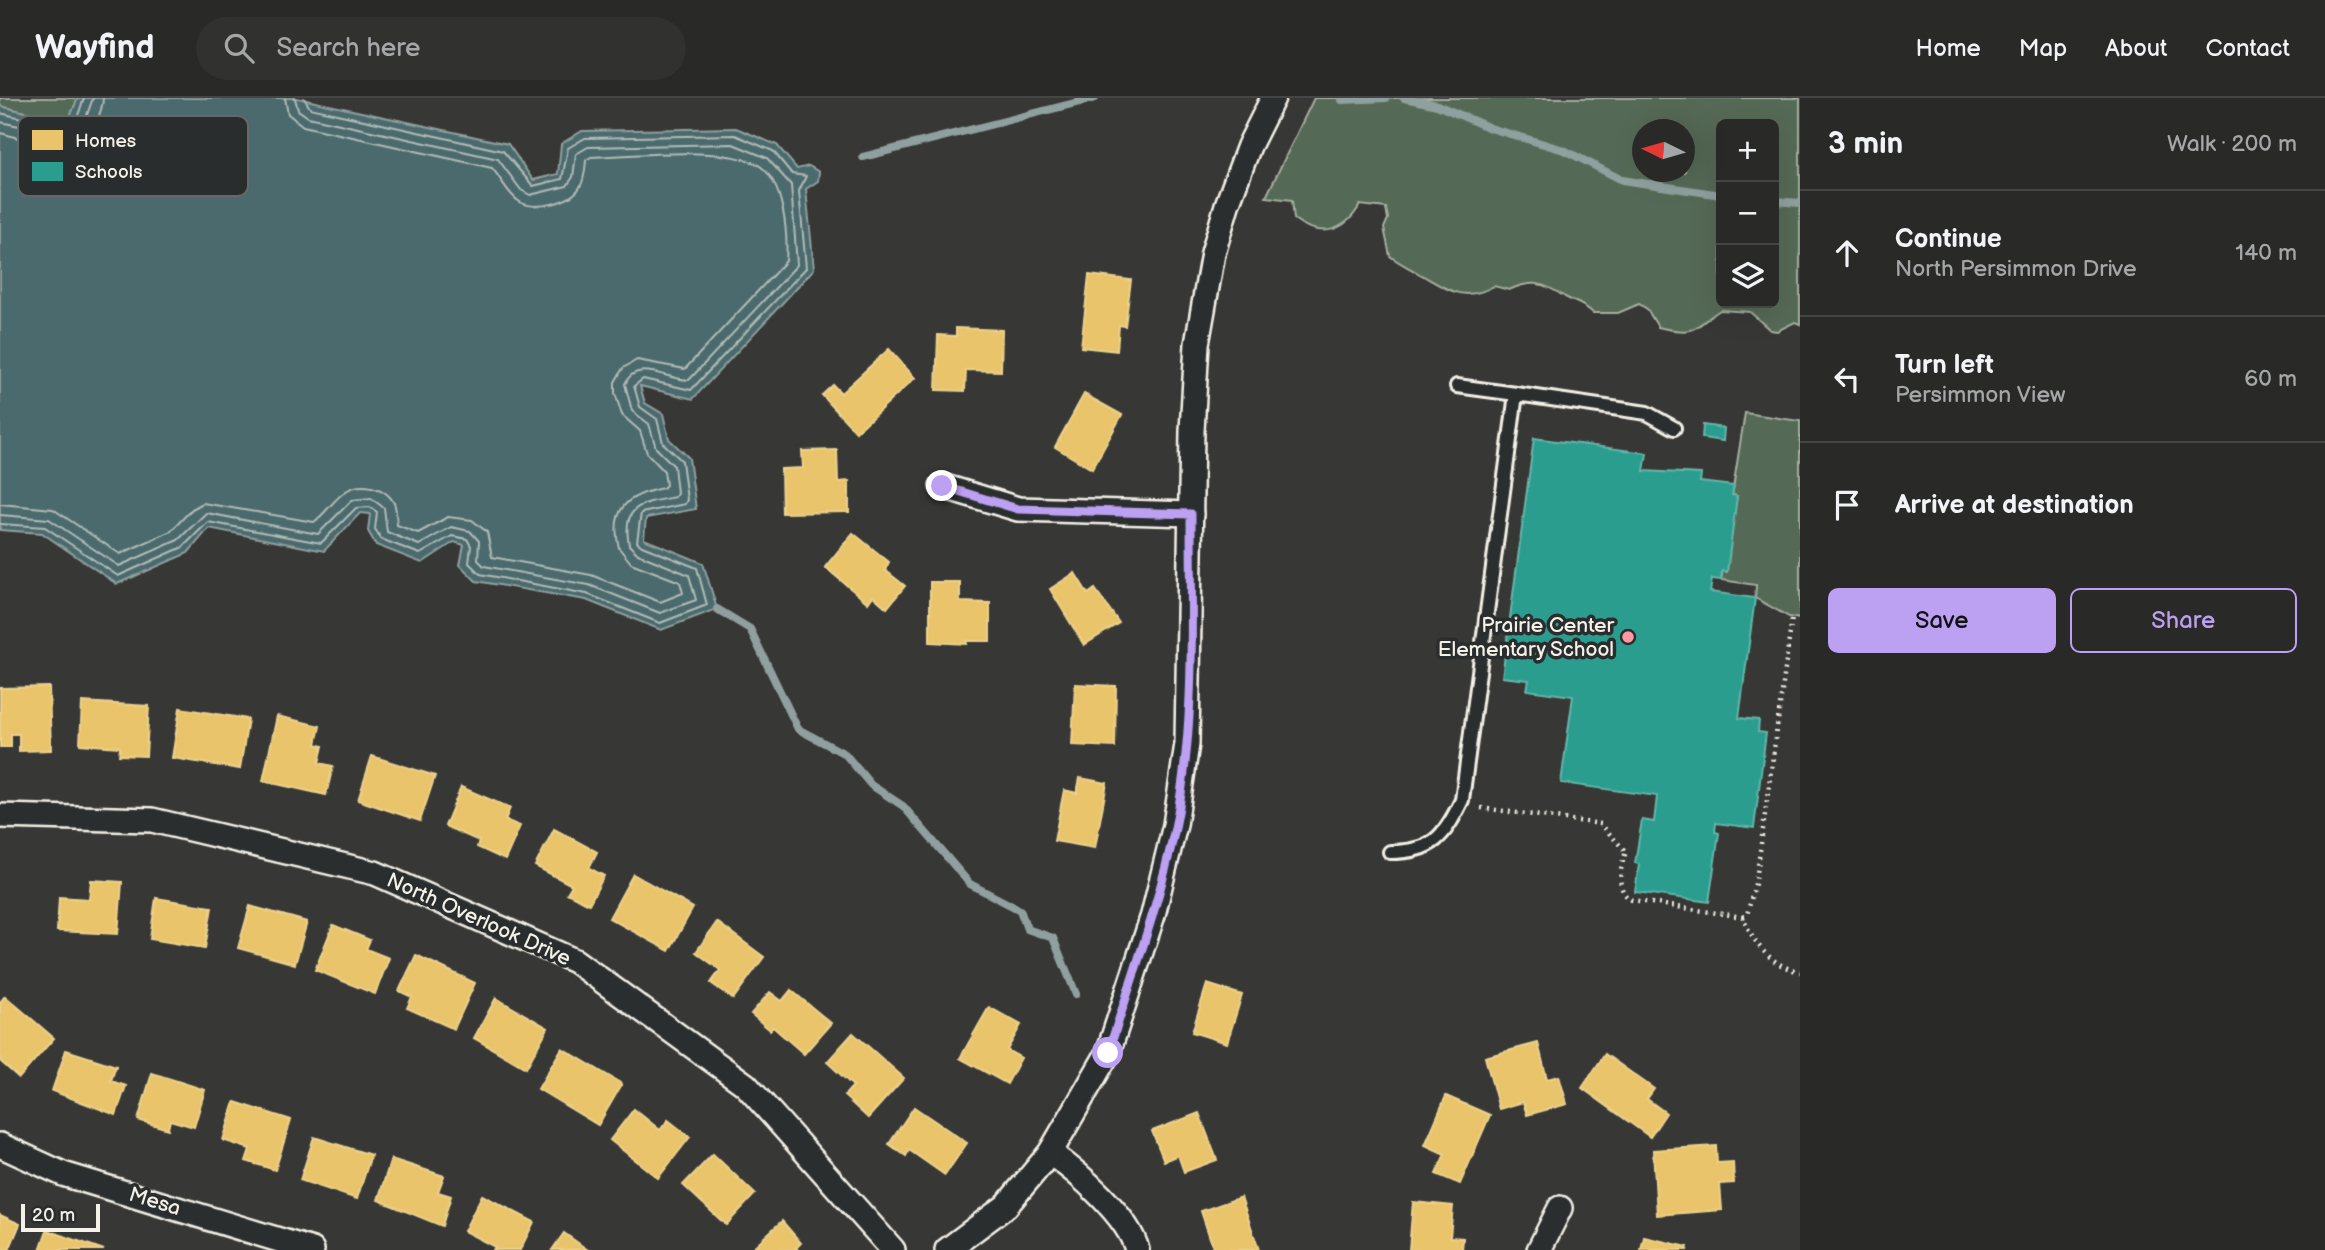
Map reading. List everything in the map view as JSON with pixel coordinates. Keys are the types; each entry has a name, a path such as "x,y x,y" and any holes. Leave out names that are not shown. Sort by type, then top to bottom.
{"street":[{"path":"947,1250 1006,1206 1050,1153 1108,1053 1153,915 1173,836 1187,744 1195,366 1213,253 1249,146 1273,98"},
{"path":"942,486 1018,509 1191,514"},
{"name":"North Overlook Drive","path":"0,816 152,820 375,873 576,961 746,1085 893,1250"},
{"name":"Mesa","path":"0,1146 64,1174 312,1250"},
{"path":"1050,1153 1073,1168 1133,1235 1137,1250"},
{"path":"1539,1250 1560,1208"}],"lane":[{"path":"1457,386 1647,413 1674,428"},
{"path":"1390,852 1413,852 1428,846 1450,824 1462,800 1516,394"}],"path":[{"path":"1481,808 1601,824 1626,852 1621,890 1625,896 1743,917 1747,915 1756,880 1792,618"},
{"path":"1743,917 1752,939 1770,958 1787,969 1800,972"}],"green space":[{"path":"0,98 82,98 77,100 70,116 42,116 0,106"},
{"path":"1314,98 1800,98 1800,324 1795,322 1777,331 1770,330 1750,312 1720,310 1693,329 1680,331 1658,327 1647,309 1639,304 1618,313 1593,313 1551,288 1538,284 1525,284 1509,290 1494,286 1472,294 1454,292 1390,256 1384,228 1388,219 1386,208 1360,205 1339,227 1322,230 1313,229 1294,219 1292,200 1266,197"},
{"path":"1745,413 1800,421 1800,619 1789,617 1755,598 1756,585 1721,580 1737,496 1732,495"}],"water":[{"path":"297,98 508,144 533,180 558,174 561,144 582,131 736,128 777,145 797,169 809,166 819,172 818,181 806,189 814,269 693,399 640,386 645,403 663,414 669,439 689,458 696,509 646,518 644,539 703,563 717,609 661,630 586,600 476,581 460,565 464,545 454,542 422,563 376,545 368,531 370,514 360,513 324,551 209,528 188,553 117,584 42,533 0,530 0,106 42,116 18,116 18,196 248,196 248,116 70,116 77,100"}],"building: Homes":[{"path":"1089,275 1131,280 1125,326 1119,325 1117,351 1081,347"},
{"path":"956,328 1002,330 1001,371 966,370 965,391 936,390 938,335 956,336"},
{"path":"889,349 915,378 856,432 822,395 833,385 841,393"},
{"path":"1084,394 1122,415 1092,469 1055,447"},
{"path":"837,450 838,482 849,481 849,512 782,513 781,469 803,468 802,451"},
{"path":"853,533 889,562 885,570 905,586 887,608 873,596 868,603 825,567"},
{"path":"1075,573 1088,594 1095,589 1119,623 1084,645 1050,589"},
{"path":"930,582 960,582 960,602 990,603 990,641 966,641 967,644 930,642"},
{"path":"1075,684 1116,686 1115,747 1072,745"},
{"path":"49,687 51,750 19,751 19,734 11,734 11,747 0,747 0,688"},
{"path":"82,702 149,706 146,756 119,755 120,747 80,744"},
{"path":"180,708 248,719 240,769 172,758"},
{"path":"277,716 320,726 316,744 323,746 319,763 333,766 326,795 263,781"},
{"path":"372,756 435,776 420,821 358,800"},
{"path":"1080,778 1107,783 1095,848 1054,841 1064,790 1077,793"},
{"path":"461,787 510,808 505,820 520,826 505,860 477,847 479,841 445,826"},
{"path":"554,829 597,852 589,868 604,876 589,904 567,893 572,885 535,866"},
{"path":"633,874 693,908 669,951 609,918"},
{"path":"91,880 122,882 118,934 57,931 59,897 89,899"},
{"path":"156,898 212,907 205,948 150,939"},
{"path":"250,906 307,922 295,964 238,948"},
{"path":"717,922 764,957 733,999 711,983 720,970 696,952"},
{"path":"333,925 370,940 366,949 389,958 375,994 315,970"},
{"path":"416,955 475,983 454,1029 407,1008 412,997 399,991"},
{"path":"1207,984 1242,995 1227,1043 1192,1032"},
{"path":"791,990 831,1023 804,1054 773,1027 770,1030 751,1014 770,992 782,1001"},
{"path":"5,996 54,1038 19,1078 0,1061 0,1002"},
{"path":"496,998 548,1028 526,1068 474,1038"},
{"path":"989,1007 1021,1025 1007,1050 1021,1058 1007,1084 960,1058"},
{"path":"853,1033 904,1078 868,1118 844,1096 853,1086 827,1062"},
{"path":"1538,1043 1547,1079 1559,1076 1567,1104 1527,1115 1523,1102 1499,1109 1485,1057"},
{"path":"562,1048 622,1084 598,1125 538,1089"},
{"path":"66,1050 116,1066 111,1081 126,1086 116,1115 52,1091"},
{"path":"1605,1054 1654,1089 1647,1099 1666,1113 1650,1137 1582,1088"},
{"path":"152,1073 205,1090 194,1127 170,1120 168,1129 138,1120"},
{"path":"1446,1096 1490,1115 1460,1184 1436,1174 1445,1154 1425,1145"},
{"path":"235,1102 291,1120 275,1170 246,1161 250,1149 223,1140"},
{"path":"914,1107 967,1143 945,1175 909,1150 906,1156 889,1144"},
{"path":"634,1109 660,1130 668,1120 690,1137 658,1178 610,1140"},
{"path":"1199,1113 1217,1160 1184,1172 1178,1155 1164,1161 1152,1131"},
{"path":"314,1137 371,1155 357,1199 300,1180"},
{"path":"1716,1146 1717,1163 1733,1162 1734,1183 1720,1184 1722,1210 1657,1215 1653,1150"},
{"path":"713,1154 755,1194 726,1225 683,1185"},
{"path":"391,1159 444,1176 438,1192 451,1196 442,1226 378,1200"},
{"path":"482,1195 534,1222 520,1250 493,1250 495,1247 464,1231"},
{"path":"1241,1197 1259,1250 1214,1250 1201,1211"},
{"path":"1413,1202 1453,1206 1450,1237 1463,1238 1462,1250 1409,1250"},
{"path":"0,1215 20,1224 9,1250 0,1248"},
{"path":"782,1221 801,1243 796,1248 798,1250 750,1250"},
{"path":"47,1230 104,1250 40,1250"},
{"path":"564,1233 588,1250 552,1250"},
{"path":"1644,1237 1688,1247 1687,1250 1641,1250"}],"building: Schools":[{"path":"1703,425 1724,428 1723,441 1702,438"},
{"name":"Prairie Center Elementary School","path":"1534,438 1647,453 1644,471 1701,474 1700,482 1734,486 1732,495 1737,496 1727,572 1722,571 1721,580 1712,579 1710,592 1755,598 1739,718 1759,720 1758,732 1766,733 1754,828 1716,823 1715,832 1719,833 1709,902 1635,892 1639,864 1635,863 1642,820 1654,822 1657,796 1561,783 1573,696 1527,690 1529,680 1502,677"}],"waterway":[{"path":"863,157 1095,98"},
{"path":"1342,100 1386,98"},
{"path":"1404,98 1437,105 1490,128 1564,150 1622,180 1716,194"},
{"path":"1779,201 1800,203"},
{"path":"717,609 750,629 798,729 845,754 871,785 903,806 970,884 1020,910 1027,929 1053,938 1076,994"}],"place":[{"name":"Prairie Center Elementary School","path":"1628,637"}],"route":[{"path":"942,486 1018,509 1191,514 1190,700 1187,744 1175,825 1153,915 1108,1053"}]}
